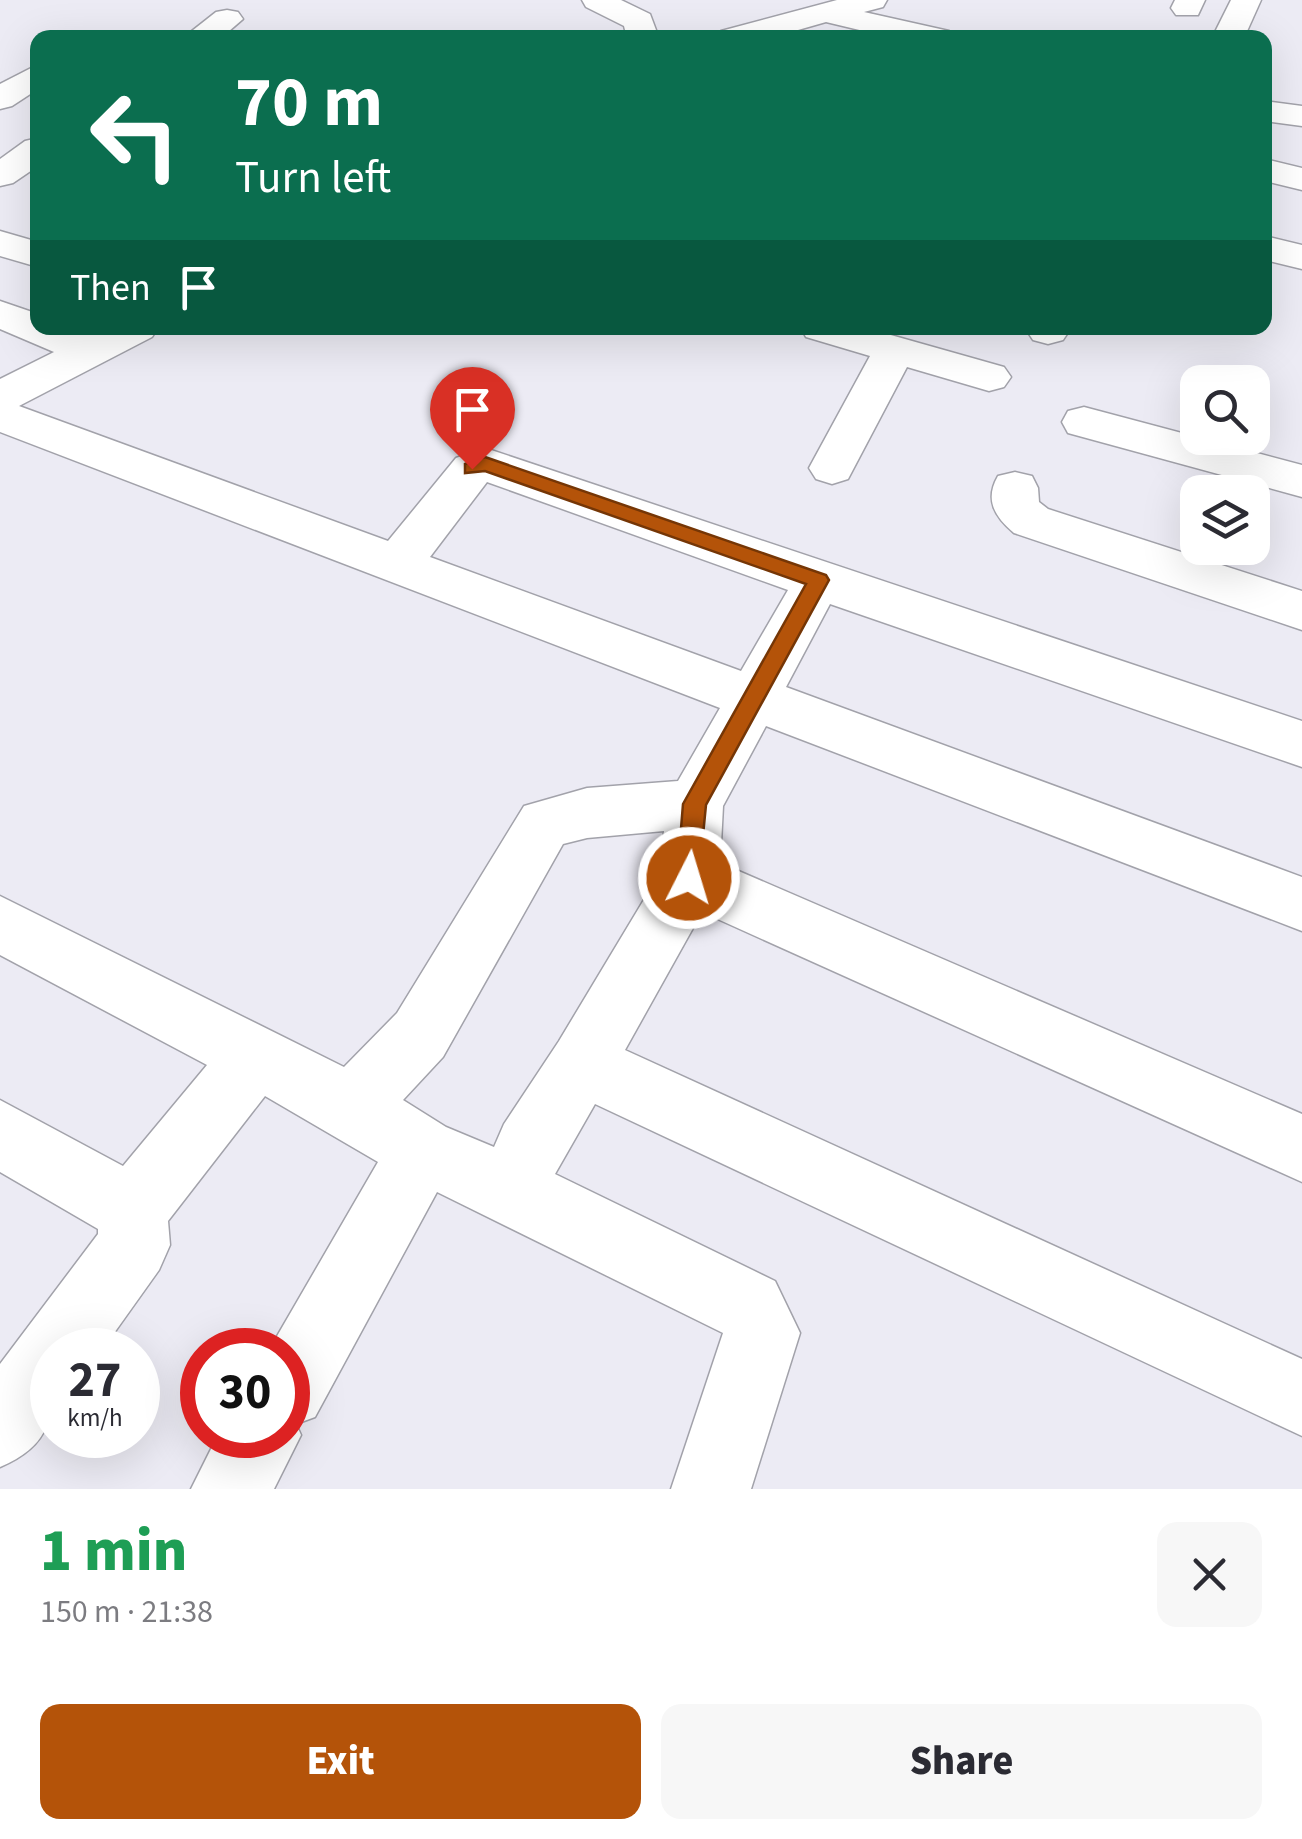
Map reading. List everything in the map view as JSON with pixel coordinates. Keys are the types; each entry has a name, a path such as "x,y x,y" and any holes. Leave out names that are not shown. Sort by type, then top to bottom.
{"street":[{"path":"597,0 638,20 641,30"},
{"path":"760,30 872,0"},
{"path":"1232,30 1246,0"},
{"path":"824,12 903,30"},
{"path":"211,30 227,18"},
{"path":"0,99 30,79"},
{"path":"0,175 30,154"},
{"path":"1272,172 1302,179"},
{"path":"0,242 30,252"},
{"path":"1272,250 1302,257"},
{"path":"0,314 30,327"},
{"path":"49,335 88,352"},
{"path":"0,397 122,335"},
{"path":"860,335 921,346 989,376"},
{"path":"832,468 921,346"},
{"path":"0,415 1302,904"},
{"path":"1084,422 1302,482"},
{"path":"396,565 472,469 485,464 1302,744"},
{"path":"1015,488 1016,508 1031,521 1302,610"},
{"path":"516,1192 528,1148 582,1064 689,878 694,804 818,580"},
{"path":"352,1106 420,1034 544,824 587,813 694,804"},
{"path":"689,878 1302,1148"},
{"path":"0,924 352,1106 422,1151 516,1192 749,1306 764,1332 710,1489"},
{"path":"73,1328 134,1245 132,1210 255,1057"},
{"path":"582,1064 1302,1398"},
{"path":"0,1134 132,1210"},
{"path":"310,1351 422,1151"},
{"path":"0,1428 30,1387"},
{"path":"232,1489 249,1458"}],"route":[{"path":"472,469 485,464 818,580 694,804 689,878"}]}
